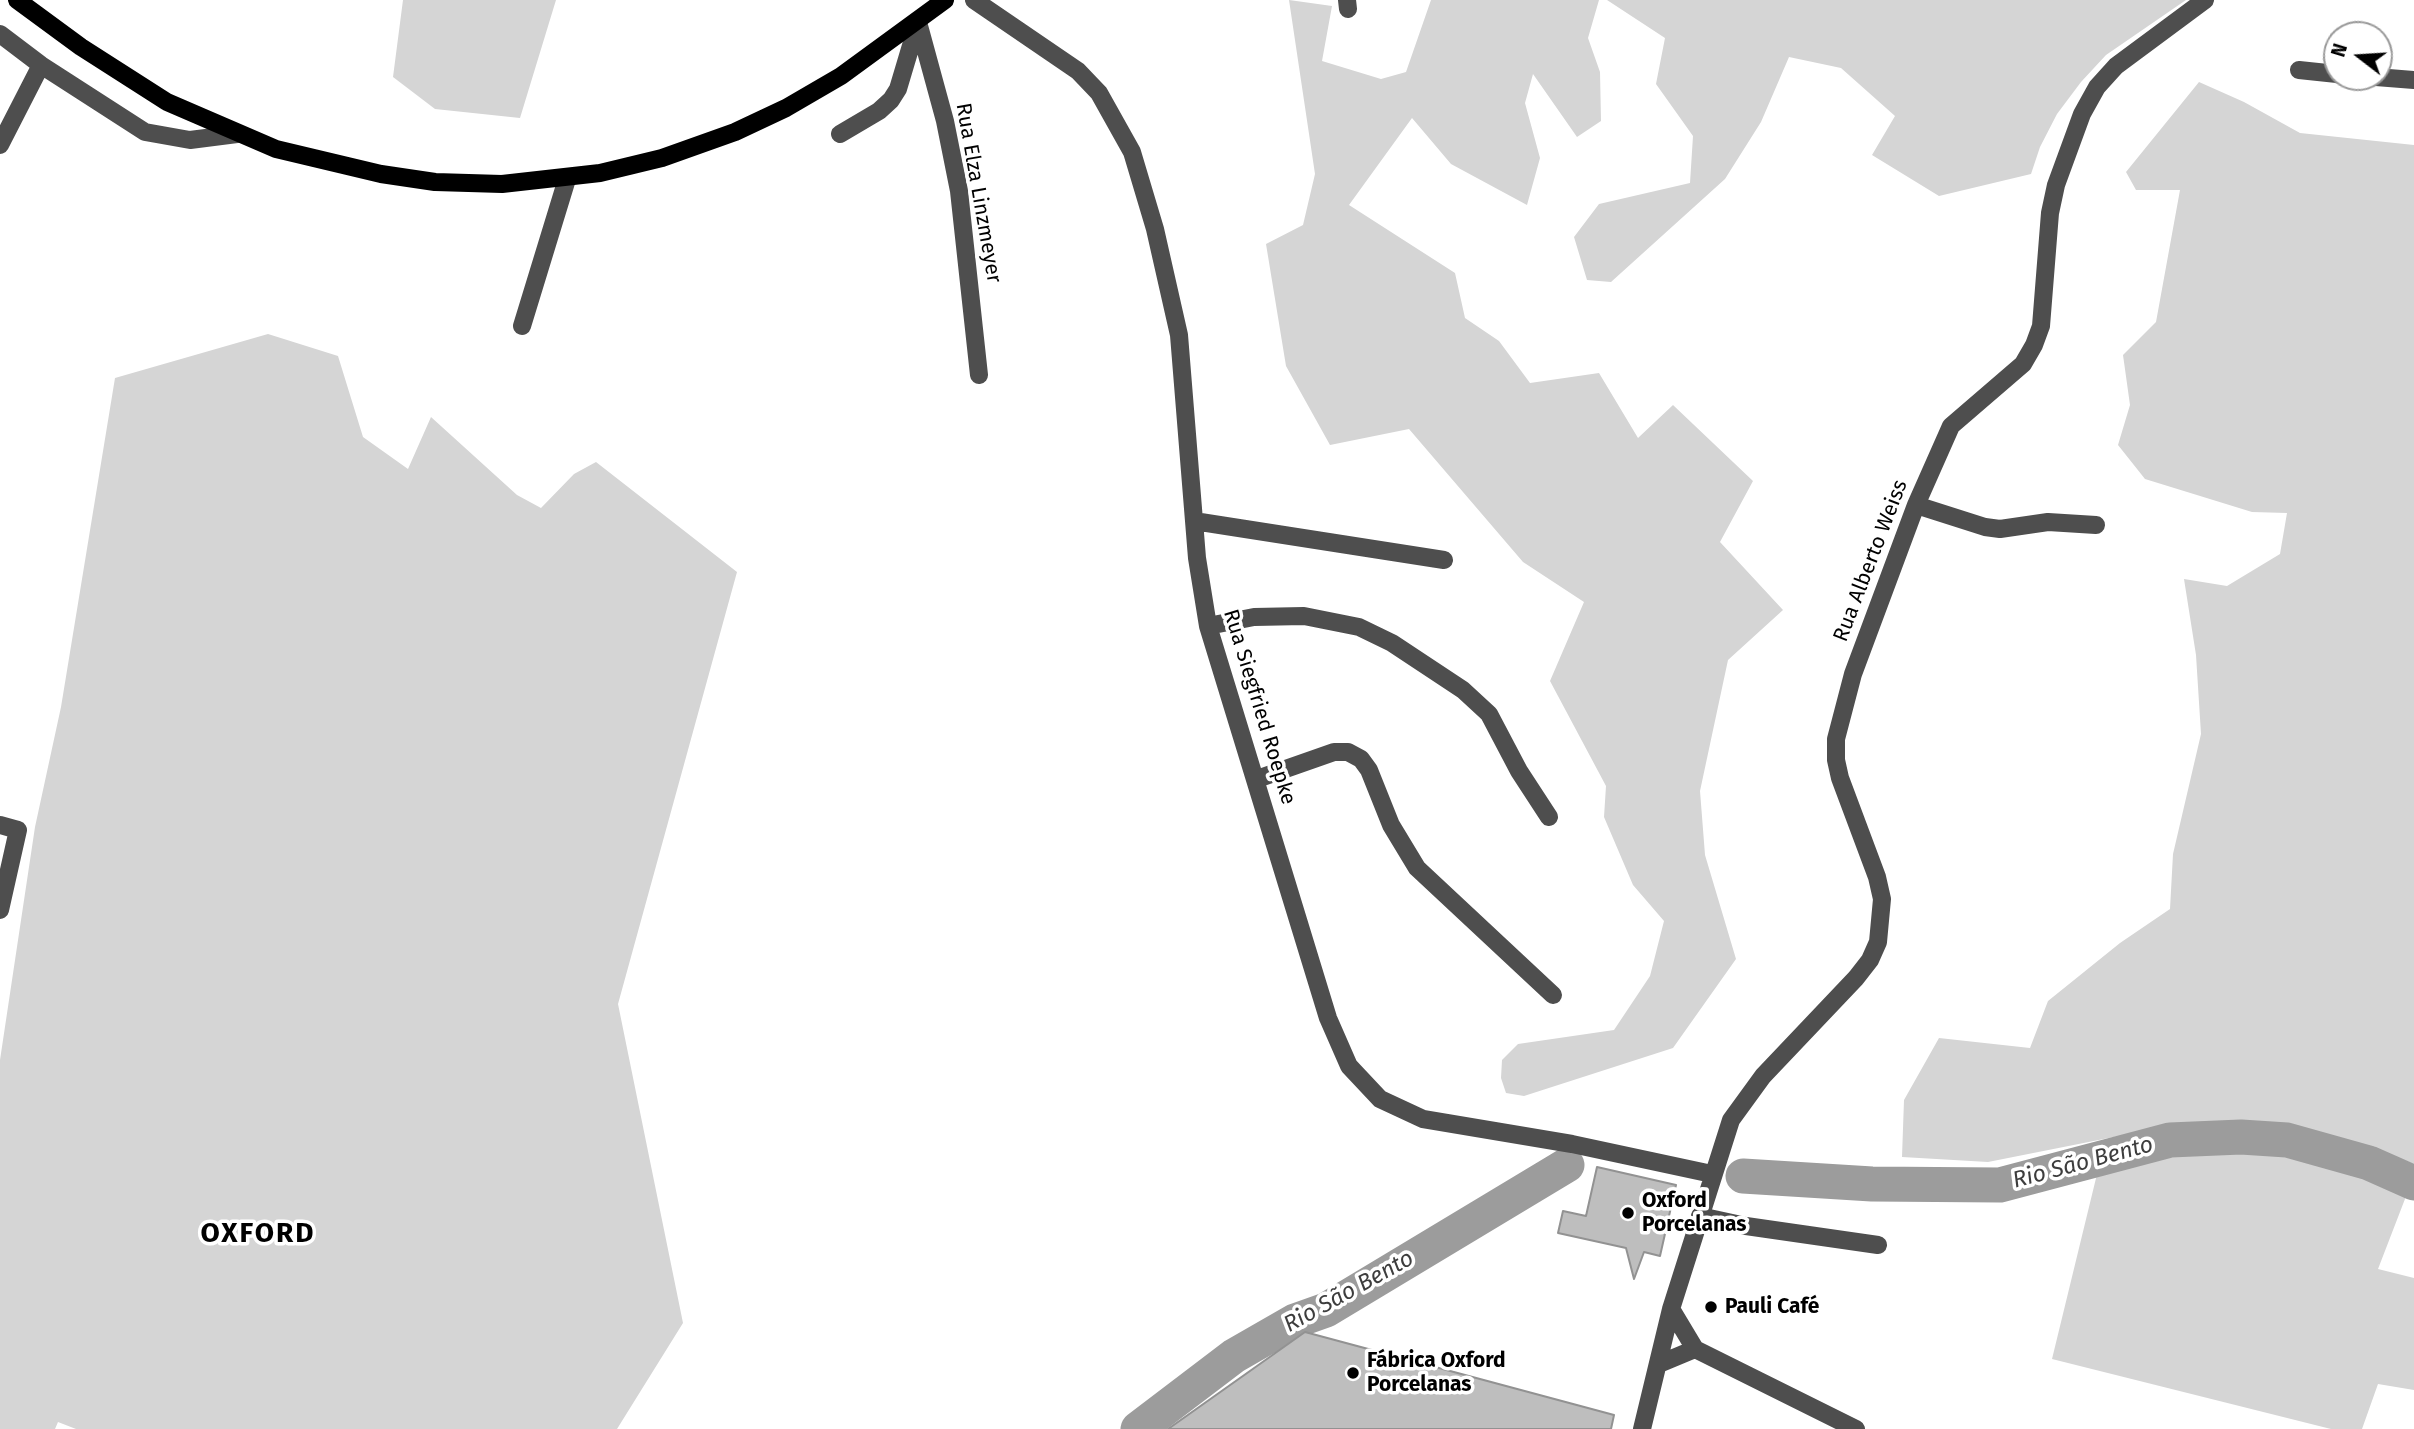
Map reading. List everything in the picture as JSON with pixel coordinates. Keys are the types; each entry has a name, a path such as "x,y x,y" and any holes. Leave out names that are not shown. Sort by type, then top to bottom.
{"main road":[{"path":"17,0 125,76 167,102 237,134 312,160 408,178 502,184 567,179 662,158 761,121 841,76 945,0"}],"street":[{"name":"Rua Siegfried Roepke","path":"974,0 1078,71 1099,93 1132,152 1162,255 1180,335 1194,521 1208,626 1328,1018 1349,1066 1362,1084 1389,1105 1423,1119 1572,1144 1712,1174"},
{"name":"Rua Alberto Weiss","path":"1642,1429 1671,1309 1731,1121 1743,1100 1856,978 1878,942 1882,899 1877,877 1840,778 1836,760 1836,739 1853,674 1916,505 1951,426 2023,364 2035,345 2041,326 2050,214 2056,185 2082,114 2097,87 2116,66 2205,0"},
{"path":"840,134 879,111 891,100 898,89 918,22"},
{"name":"Rua Elza Linzmeyer","path":"918,22 945,121 959,191 979,375"},
{"path":"0,34 41,65 145,132 190,140 237,134"},
{"path":"0,145 41,65"},
{"path":"2298,70 2323,73"},
{"path":"2393,78 2414,80"},
{"path":"522,326 567,179"},
{"path":"1916,505 1963,522 2000,529 2048,522 2096,525"},
{"path":"1194,521 1444,560"},
{"path":"1208,626 1254,617 1304,616 1342,622 1392,643 1463,690 1489,714 1519,771 1549,817"},
{"path":"1257,779 1334,752 1348,752 1361,759 1369,770 1391,825 1417,868 1553,995"},
{"path":"0,825 18,830 0,909"},
{"path":"1700,1216 1746,1226 1878,1245"},
{"path":"1671,1309 1695,1349 1856,1429"},
{"path":"1659,1364 1695,1349"}],"shaded area":[{"path":"403,0 556,0 520,118 435,109 393,77"},
{"path":"1289,0 1332,6 1322,61 1381,79 1406,72 1431,0 1599,0 1588,38 1600,72 1601,121 1577,137 1533,74 1525,103 1540,158 1527,205 1451,164 1412,118 1349,205 1455,273 1465,318 1499,341 1530,383 1599,373 1638,438 1673,405 1753,481 1720,542 1783,610 1728,660 1700,791 1705,855 1736,959 1673,1048 1524,1096 1506,1093 1501,1078 1502,1060 1518,1044 1614,1030 1650,976 1664,921 1633,885 1604,817 1606,786 1550,681 1584,602 1523,562 1409,429 1330,445 1286,366 1266,244 1303,225 1315,174"},
{"path":"1607,0 2186,0 2106,55 2081,82 2057,114 2040,147 2031,174 1939,196 1872,155 1895,116 1841,68 1789,57 1761,122 1725,179 1611,282 1587,280 1574,237 1599,204 1690,183 1693,136 1656,84 1665,38"},
{"path":"2199,82 2244,102 2300,133 2414,145 2414,1164 2399,1158 2323,1142 2226,1125 2149,1130 1988,1162 1902,1157 1904,1100 1939,1038 2030,1048 2048,1001 2120,943 2170,909 2173,854 2201,734 2196,655 2184,579 2227,586 2280,554 2287,513 2252,512 2145,479 2118,445 2130,405 2123,355 2156,322 2180,190 2136,190 2126,172"},
{"path":"268,334 338,356 363,437 408,469 431,417 517,495 541,508 574,474 596,462 737,572 618,1004 683,1323 617,1429 76,1429 58,1422 55,1429 0,1429 0,1060 35,827 61,707 115,378"},
{"path":"2275,1144 2364,1168 2410,1186 2378,1269 2414,1278 2414,1390 2378,1384 2362,1429 2331,1429 2052,1359 2098,1170 2209,1145"}],"building":[{"name":"Oxford Porcelanas","path":"1597,1167 1676,1185 1660,1256 1644,1252 1634,1279 1626,1248 1558,1233 1563,1211 1586,1216"},
{"name":"Fábrica Oxford Porcelanas","path":"1305,1332 1614,1415 1611,1429 1168,1429"}],"waterway":[{"name":"Rio São Bento","path":"1743,1176 1872,1184 2000,1185 2170,1140 2241,1137 2287,1140 2369,1163 2414,1183"},
{"name":"Rio São Bento","path":"1138,1429 1234,1356 1295,1321 1326,1310 1567,1165"}],"place":[{"name":"Oxford Porcelanas","path":"1628,1213"},
{"name":"Pauli Café","path":"1711,1307"},
{"name":"Fábrica Oxford Porcelanas","path":"1353,1373"}],"district":[{"name":"OXFORD","path":"258,1234"}]}
